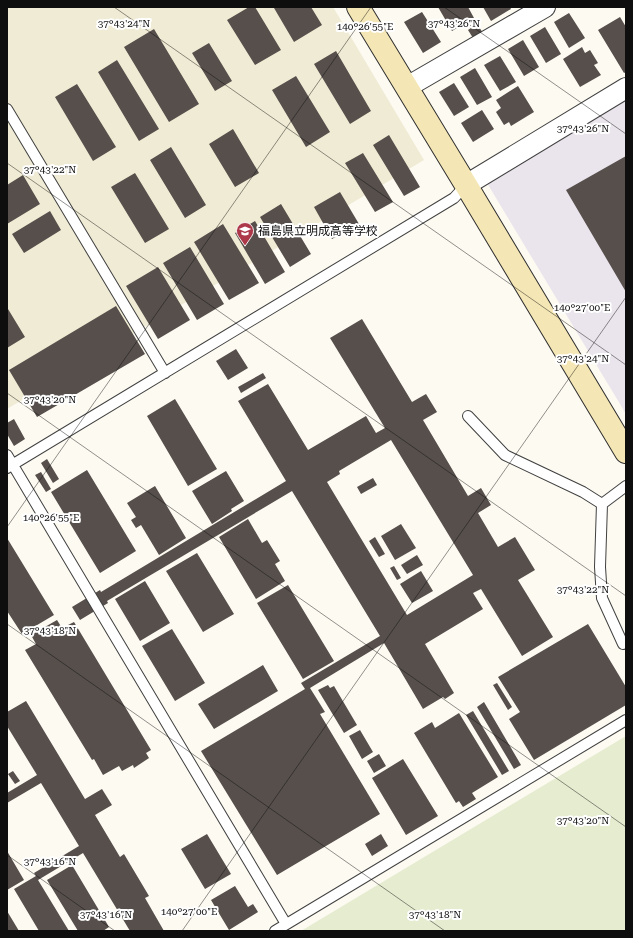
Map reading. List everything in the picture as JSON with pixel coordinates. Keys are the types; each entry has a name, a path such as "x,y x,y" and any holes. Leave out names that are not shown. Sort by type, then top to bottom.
{"street":[{"path":"358,7 626,452"},
{"path":"407,87 532,10"},
{"path":"466,185 626,88"}],"lane":[{"path":"7,109 164,373"},
{"path":"10,466 454,198 466,185"},
{"path":"468,416 505,455 583,492 602,504"},
{"path":"7,455 10,466 286,924"},
{"path":"602,504 626,486"},
{"path":"602,504 600,567 602,598 623,644"},
{"path":"275,931 626,720"}],"shaded area":[{"path":"7,7 333,7 424,160 7,409"},
{"path":"626,99 626,414 487,183"}],"green space":[{"path":"626,736 626,931 301,931"}],"building":[{"path":"249,7 255,7 281,50 255,65 227,20"},
{"path":"311,7 322,25 294,42 274,8"},
{"path":"438,7 468,7 474,18 452,31"},
{"path":"483,7 510,7 511,9 491,21"},
{"path":"422,12 441,42 423,53 404,22"},
{"path":"569,13 585,38 569,48 554,22"},
{"path":"620,17 626,27 626,72 624,73 598,30"},
{"path":"477,24 483,33 473,38 468,30"},
{"path":"545,27 561,54 546,63 530,36"},
{"path":"154,29 199,104 169,122 124,47"},
{"path":"523,40 539,67 524,76 508,49"},
{"path":"209,43 232,81 215,91 192,53"},
{"path":"582,47 585,53 590,50 598,63 594,65 601,75 580,87 563,59"},
{"path":"336,51 371,111 350,124 314,64"},
{"path":"500,56 516,82 500,91 484,65"},
{"path":"117,60 159,129 139,141 98,72"},
{"path":"475,68 492,97 477,105 460,77"},
{"path":"296,76 330,132 306,147 272,90"},
{"path":"454,83 469,107 454,116 439,92"},
{"path":"77,84 116,147 93,161 55,97"},
{"path":"518,86 534,112 511,126 509,122 504,125 496,112 501,108 496,100"},
{"path":"482,110 494,129 473,142 461,123"},
{"path":"233,129 259,173 235,187 209,144"},
{"path":"389,135 420,187 404,196 373,145"},
{"path":"171,147 206,205 185,218 150,160"},
{"path":"363,153 393,202 375,212 345,163"},
{"path":"626,156 626,292 566,190"},
{"path":"135,173 169,229 145,243 111,187"},
{"path":"23,175 40,204 7,224 7,185"},
{"path":"340,192 359,224 332,239 314,207"},
{"path":"281,204 311,254 290,267 260,217"},
{"path":"50,211 61,230 24,253 12,234"},
{"path":"255,221 285,272 265,284 235,233"},
{"path":"223,224 259,283 229,300 194,242"},
{"path":"190,247 224,304 197,320 163,263"},
{"path":"158,267 190,320 158,339 126,286"},
{"path":"116,306 145,354 37,417 9,370"},
{"path":"8,309 25,337 7,348 7,310"},
{"path":"362,319 412,402 426,394 437,412 423,420 468,496 481,488 491,505 478,513 498,547 515,537 535,570 518,580 553,637 522,656 481,589 473,593 483,609 425,644 454,693 445,699 443,697 423,709 384,643 310,688 325,712 320,714 380,814 277,875 201,751 305,689 301,683 380,636 292,491 107,601 108,603 80,620 72,607 100,590 101,592 286,481 238,401 268,384 308,450 366,416 376,433 385,428 330,338","holes":["391,440 473,575 407,615 327,482 340,474 339,471"]},
{"path":"236,349 248,368 228,380 216,361"},
{"path":"263,373 266,378 241,393 238,387"},
{"path":"175,399 217,469 188,486 147,416"},
{"path":"14,419 25,439 14,446 7,434 7,423"},
{"path":"47,459 59,479 53,483 41,463"},
{"path":"87,470 136,551 100,573 51,492"},
{"path":"226,471 244,501 212,524 192,491"},
{"path":"41,472 51,489 46,492 35,475"},
{"path":"373,478 377,485 361,494 357,487"},
{"path":"155,486 186,538 159,555 141,525 136,528 131,520 136,517 127,503"},
{"path":"248,519 262,543 267,540 280,561 275,564 285,581 256,599 219,537"},
{"path":"401,524 416,548 395,560 381,536"},
{"path":"375,537 385,554 379,557 369,541"},
{"path":"7,538 54,615 22,634 7,611"},
{"path":"197,553 234,614 203,632 166,571"},
{"path":"417,555 423,565 407,574 401,565"},
{"path":"394,566 401,578 397,580 390,568"},
{"path":"421,571 433,591 412,603 400,584"},
{"path":"145,581 170,623 140,641 115,599"},
{"path":"288,585 334,661 303,679 257,603"},
{"path":"57,620 62,628 74,622 151,750 146,753 149,758 134,768 133,765 122,771 119,766 103,775 94,759 92,760 25,650 36,644 31,635"},
{"path":"588,624 626,687 626,705 534,760 509,719 520,712 498,677"},
{"path":"172,629 205,683 175,701 142,646"},
{"path":"263,665 278,691 214,729 198,704"},
{"path":"497,683 512,707 508,710 493,685"},
{"path":"328,685 330,688 334,686 357,725 344,733 318,690"},
{"path":"26,701 85,799 102,789 112,805 95,815 120,857 124,854 149,896 145,898 164,931 130,931 83,853 38,880 69,931 39,931 14,889 36,876 34,873 79,846 41,783 7,803 7,793 37,775 7,726 7,712"},
{"path":"484,702 521,765 514,769 477,707"},
{"path":"473,711 509,771 502,775 466,715"},
{"path":"459,713 498,777 472,793 476,799 463,807 459,801 456,803 414,733 432,722 435,728"},
{"path":"360,730 373,752 362,759 349,736"},
{"path":"379,754 386,766 374,773 367,761"},
{"path":"403,759 438,816 406,835 372,778"},
{"path":"13,771 20,781 15,784 8,774"},
{"path":"207,834 231,874 205,889 181,849"},
{"path":"381,834 388,846 372,856 365,844"},
{"path":"7,851 24,880 7,890"},
{"path":"72,865 109,927 103,931 78,931 47,880"},
{"path":"235,886 248,907 253,904 258,912 229,930 211,900"},
{"path":"7,911 19,931 7,931"}],"place":[{"name":"福島県立明成高等学校","path":"245,246"}]}
